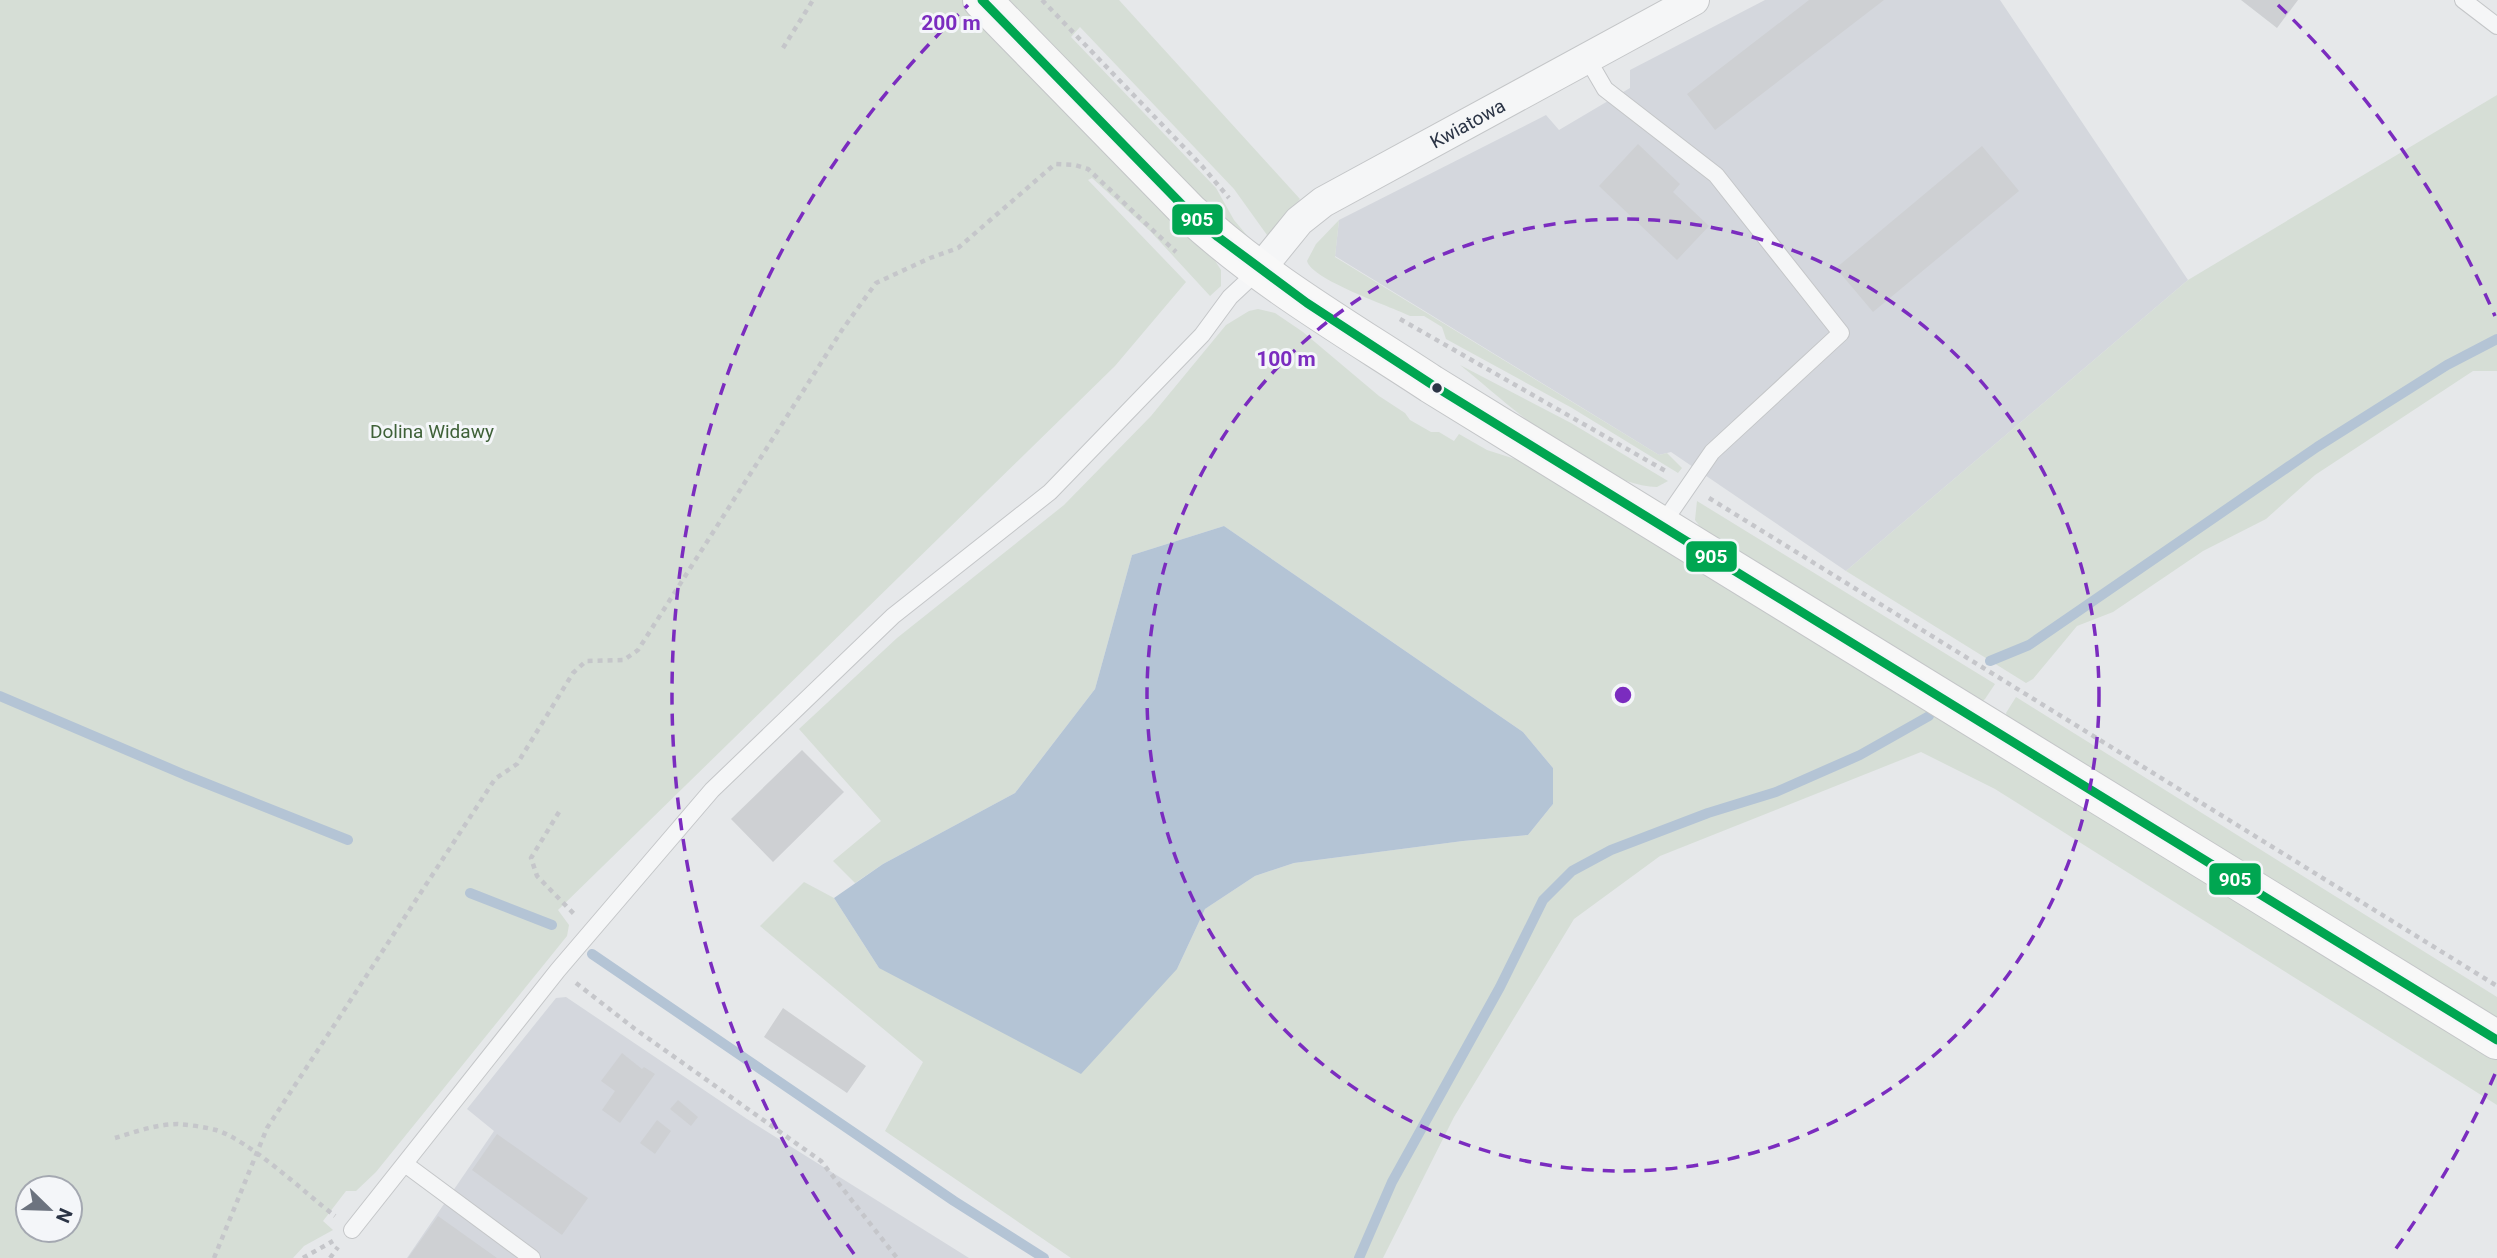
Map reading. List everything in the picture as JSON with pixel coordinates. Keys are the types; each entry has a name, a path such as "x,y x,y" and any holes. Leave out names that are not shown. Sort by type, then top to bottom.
{"main road":[{"path":"982,0 1190,213 1216,237 1260,269 1431,384 2497,1040"}],"street":[{"name":"Kwiatowa","path":"1260,269 1299,221 1323,202 1694,0"}],"lane":[{"path":"2463,0 2497,26"},
{"path":"1587,58 1605,89 1716,176 1841,333 1712,452 1661,526"},
{"path":"352,1230 558,970 712,790 893,617 1050,492 1202,335 1230,297 1260,269"},
{"path":"405,1164 532,1258"}],"path":[{"path":"783,48 813,0"},
{"path":"1042,0 1202,166"},
{"path":"214,1258 267,1128 495,779 517,764 573,673 586,661 624,660 638,650 842,330 876,283 958,248 1055,164 1088,169 1184,258"},
{"path":"1396,316 1688,484 2497,986"},
{"path":"559,812 531,858 537,876 592,931"},
{"path":"558,970 635,1029 821,1161 897,1258"},
{"path":"114,1138 177,1124 216,1130 236,1139 352,1230 303,1258"}],"shaded area":[{"path":"1765,0 2000,0 2188,280 1846,571 1671,452 1659,455 1335,256 1339,220 1546,115 1559,130 1630,88 1630,70"},
{"path":"566,997 747,1119 969,1258 407,1258 494,1131 467,1109 556,998"}],"green space":[{"name":"Dolina Widawy","path":"0,0 1119,0 1300,199 1276,229 1267,235 1234,189 1080,27 1071,37 1216,188 1234,220 1250,239 1207,248 1221,270 1221,286 1210,296 1151,232 1092,178 1088,180 1186,282 1115,366 558,910 569,925 567,936 376,1172 356,1191 346,1191 323,1221 333,1230 304,1246 293,1258 0,1258"},
{"path":"2497,95 2497,371 2473,371 2315,475 2266,519 2203,551 2113,612 2077,626 2033,679 2026,683 1846,571 2188,280"},
{"path":"1339,220 1335,257 1659,455 1667,453 1682,468 1678,473 1572,408 1446,339 1442,327 1424,316 1410,316 1322,276 1307,261 1316,244"},
{"path":"1258,309 1275,313 1303,332 1379,396 1405,413 1410,420 1454,441 1459,434 1487,450 1531,464 2497,1058 2497,1105 1995,789 1921,752 1660,856 1574,919 1454,1117 1383,1258 1071,1258 885,1131 923,1062 760,926 804,882 834,898 879,968 1177,969 1205,909 1255,876 1294,863 1528,835 1553,804 1553,768 1523,732 1224,526 1132,555 1095,689 1015,793 883,864 855,883 833,861 881,821 799,729 897,638 1064,505 1151,416 1226,325 1249,311"},
{"path":"1460,365 1571,423 1668,481 1657,487 1633,483 1580,458 1527,420"},
{"path":"1697,501 1995,684 1979,704 1704,532 1695,520"},
{"path":"2016,697 2497,997 2497,1023 2008,721 2006,713"}],"water":[{"path":"1224,526 1523,732 1553,768 1553,804 1528,835 1294,863 1255,876 1205,909 1177,969 1081,1074 879,968 834,898 883,864 1015,793 1095,689 1132,555"}],"building":[{"path":"1809,0 1884,0 1715,130 1687,94"},
{"path":"2241,0 2298,0 2277,28"},
{"path":"1638,144 1680,184 1673,192 1709,226 1677,260 1599,186"},
{"path":"1982,146 2019,191 1873,312 1836,268"},
{"path":"802,750 844,792 773,862 731,819"},
{"path":"783,1008 866,1066 847,1093 764,1037"},
{"path":"622,1053 642,1069 644,1067 655,1074 620,1123 602,1110 615,1091 601,1081"},
{"path":"678,1100 698,1117 691,1126 670,1109"},
{"path":"657,1120 671,1131 655,1154 640,1143"},
{"path":"497,1134 588,1198 562,1235 472,1170"},
{"path":"438,1216 497,1258 408,1258"}],"waterway":[{"path":"1990,661 2029,645 2317,447 2447,365 2497,339"},
{"path":"0,696 185,775 348,840"},
{"path":"1359,1258 1392,1182 1500,987 1543,900 1572,871 1611,850 1708,813 1776,792 1860,755 1929,716"},
{"path":"470,893 552,925"},
{"path":"592,954 954,1201 1044,1258"}],"transit line":[{"name":"905","path":"982,0 1190,213 1307,303 1431,384 2497,1040"}]}
